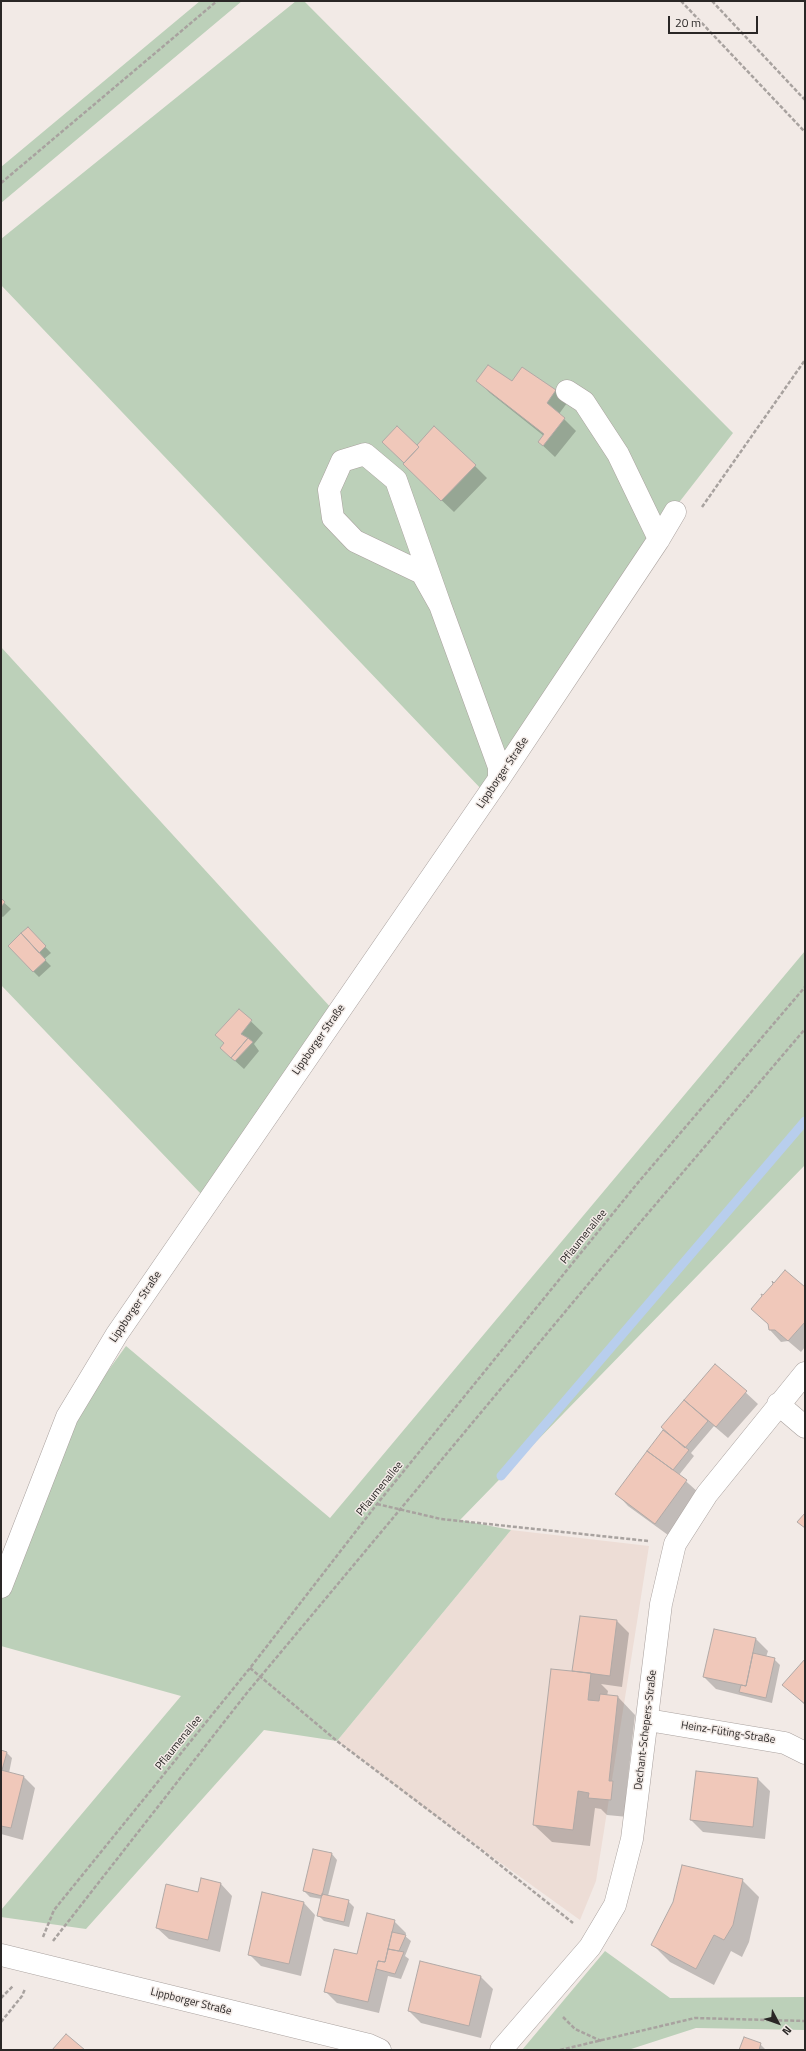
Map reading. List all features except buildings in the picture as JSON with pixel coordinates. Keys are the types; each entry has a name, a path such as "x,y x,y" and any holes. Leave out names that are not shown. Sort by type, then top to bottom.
{"street":[{"path":"567,391 584,402 618,454 659,539"},
{"path":"440,605 422,573 355,541 332,518 329,490 342,461 365,454 396,480 499,767 499,779"},
{"name":"Lippborger Straße","path":"1,1587 67,1417 113,1341 499,779 659,539 675,512"},
{"name":"Dechant-Schepers-Straße","path":"501,2050 590,1947 615,1905 632,1839 648,1720 661,1604 675,1544 707,1494 778,1404 805,1373"},
{"path":"778,1404 805,1427"},
{"name":"Heinz-Füting-Straße","path":"648,1720 785,1742 805,1753"},
{"name":"Lippborger Straße","path":"5,1962 36,1964 369,2045 380,2050"}],"path":[{"path":"1,183 217,1"},
{"path":"681,1 805,132"},
{"path":"712,1 805,100"},
{"path":"697,514 805,360"},
{"name":"Pflaumenallee","path":"1,2022 22,1996 36,1964 45,1932 54,1910 250,1668 377,1504 636,1185 805,987"},
{"path":"1,1998 36,1964 72,1915 261,1677 615,1252 805,1029"},
{"path":"377,1504 440,1519 675,1544"},
{"path":"250,1668 337,1741 480,1849 595,1939"},
{"path":"545,1998 575,2029 601,2041"},
{"path":"560,2050 695,2018 805,2021"}],"shaded area":[{"path":"511,1530 649,1546 596,1881 580,1920 419,1804 337,1741"}],"green space":[{"path":"200,1 242,1 1,203 1,167"},
{"path":"296,1 304,1 733,433 656,532 484,792 1,285 1,239"},
{"path":"1,647 333,1010 202,1195 1,985"},
{"path":"805,951 805,1165 460,1520 511,1530 337,1741 264,1730 86,1929 1,1917 1,1910 181,1696 1,1646 1,1598 71,1422 126,1346 330,1518"},
{"path":"605,1951 670,1998 805,1997 805,2030 696,2028 628,2050 522,2050"}],"waterway":[{"path":"501,1476 805,1121"}]}
